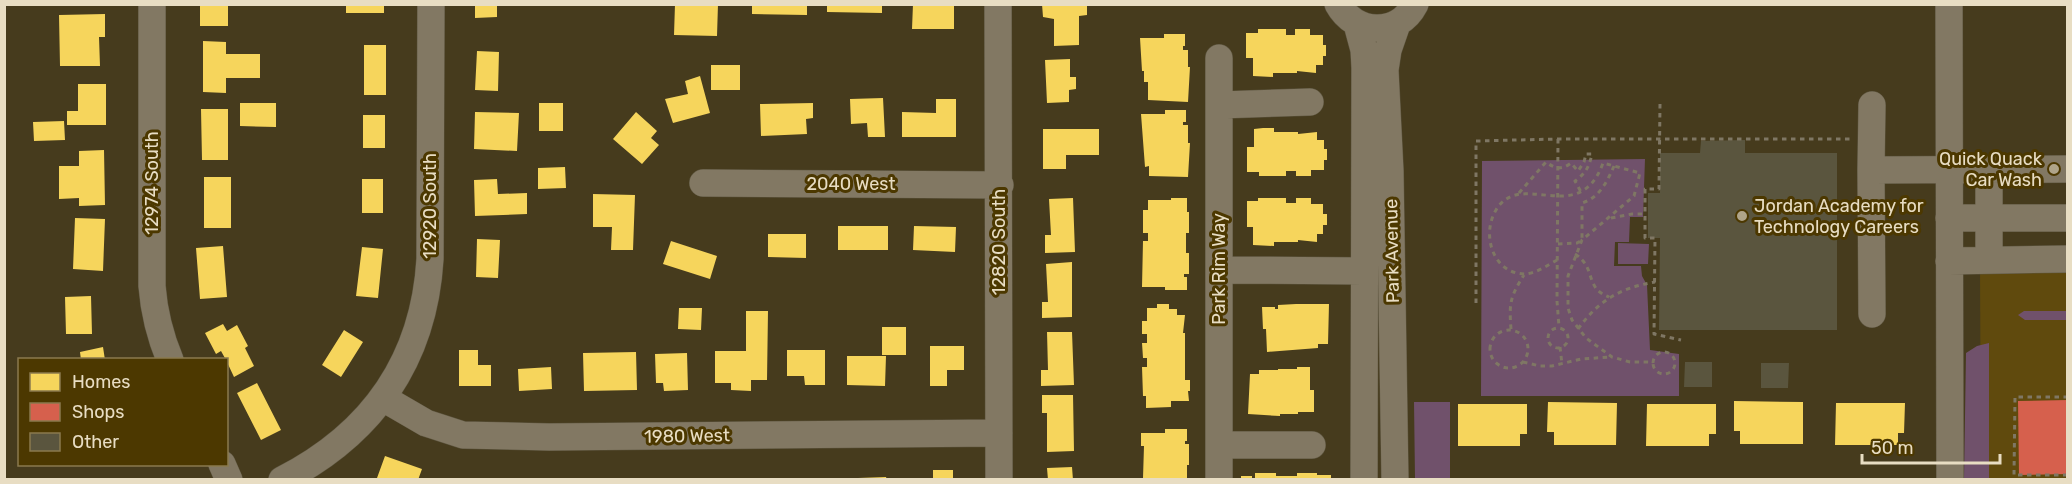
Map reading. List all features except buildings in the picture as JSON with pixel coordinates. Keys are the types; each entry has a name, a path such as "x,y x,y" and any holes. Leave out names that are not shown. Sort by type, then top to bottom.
{"street":[{"name":"12974 South","path":"152,4 152,286 157,320 169,358"},
{"name":"12920 South","path":"282,480 308,466 361,425 383,398 411,346 422,318 429,288 430,259 431,4"},
{"name":"12820 South","path":"998,4 999,480"},
{"path":"1949,4 1950,480"},
{"name":"Park Avenue","path":"1342,10 1370,28 1384,28 1412,11"},
{"name":"Park Avenue","path":"1342,10 1364,50 1365,68 1364,480"},
{"name":"Park Avenue","path":"1395,480 1390,183 1385,70 1388,50 1412,11"},
{"name":"Park Rim Way","path":"1219,58 1219,480"},
{"path":"1219,105 1310,102"},
{"path":"1872,105 1872,314"},
{"path":"1871,170 2067,169"},
{"path":"1989,170 1989,260"},
{"name":"2040 West","path":"703,183 1000,185"},
{"path":"1949,218 2067,218"},
{"path":"1949,261 2067,259"},
{"path":"1219,270 1364,271"},
{"name":"1980 West","path":"383,398 426,423 463,435 561,437 999,433"},
{"path":"1219,446 1312,446"},
{"path":"222,466 229,480"}],"path":[{"path":"1660,104 1659,189 1645,189 1646,238 1655,238 1654,334 1681,339"},
{"path":"1558,139 1558,327"},
{"path":"1476,303 1476,141 1860,139"},
{"path":"1557,260 1539,270 1525,274 1507,270 1496,260 1490,241 1491,223 1496,210 1506,200 1519,193 1546,162 1558,169 1571,163 1578,171 1586,154 1592,154 1585,174 1575,181 1581,192"},
{"path":"1519,193 1570,196 1581,192 1599,176 1603,163 1640,173 1634,196 1609,218 1577,243 1558,244"},
{"path":"1614,166 1602,189 1593,198 1582,203 1582,240 1568,276 1568,308 1578,329 1593,344 1612,357 1630,362 1653,362"},
{"path":"1609,218 1646,214"},
{"path":"1575,254 1584,260 1589,268 1597,291 1609,297"},
{"path":"1511,329 1510,303 1513,292 1525,274"},
{"path":"1578,329 1589,314 1609,297 1633,286 1655,282"},
{"path":"1558,327 1567,332 1568,339 1560,348 1551,345 1548,338 1552,329 1558,327"},
{"path":"1511,329 1522,334 1526,339 1528,351 1523,362 1512,368 1505,368 1490,355 1491,342 1499,332 1511,329"},
{"path":"1560,348 1562,364"},
{"path":"1665,352 1671,355 1675,365 1669,373 1661,374 1655,369 1653,362 1658,354 1665,352"},
{"path":"1523,362 1540,366 1581,359 1612,357"},
{"path":"2067,397 2015,397 2014,476 2067,475"}],"shaded area":[{"path":"1645,159 1643,217 1630,217 1629,242 1615,242 1614,266 1641,266 1642,276 1647,285 1650,350 1679,354 1679,396 1481,396 1482,161"},
{"path":"1618,243 1649,244 1648,264 1618,264"},
{"path":"1980,265 2067,266 2067,479 1981,479"},
{"path":"2024,311 2067,311 2067,320 2025,320 2018,315"},
{"path":"1989,343 1989,479 1964,479 1966,353 1977,346"},
{"path":"1414,402 1450,402 1450,479 1415,479"}],"place":[{"name":"Quick Quack Car Wash","path":"2054,169"},
{"name":"Jordan Academy for Technology Careers","path":"1742,216"}]}
